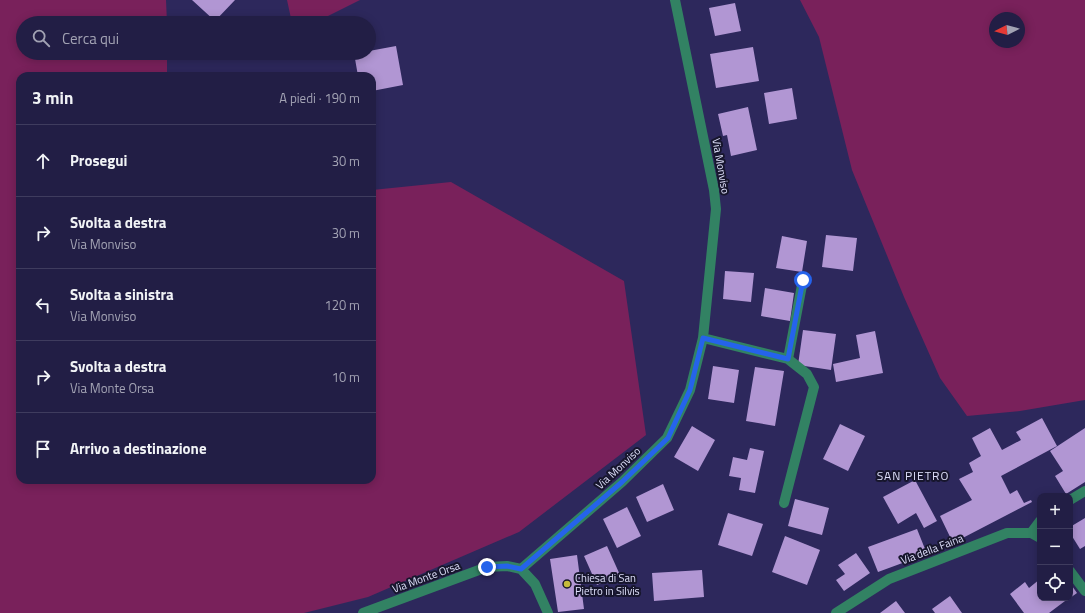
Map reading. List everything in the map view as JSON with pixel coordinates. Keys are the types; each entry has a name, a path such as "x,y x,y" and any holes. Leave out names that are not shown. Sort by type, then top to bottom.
{"street":[{"name":"Via Monviso","path":"521,569 622,482 668,438 690,390 703,338 716,208 714,190 675,0"},
{"path":"788,359 803,280"},
{"path":"703,338 788,359 807,374 814,388 784,502"},
{"path":"1073,498 1085,491"},
{"name":"Via della Faina","path":"836,613 889,579 1007,533 1035,536"},
{"name":"Via Monte Orsa","path":"363,613 487,567 507,566 521,569"},
{"path":"521,569 535,584 548,613"},
{"path":"1073,575 1085,591"},
{"path":"846,613 866,593"}],"shaded area":[{"path":"0,0 166,0 167,16 16,16 16,60 167,60 167,72 16,72 16,484 376,484 376,190 451,182 624,281 646,435 519,532 368,597 304,613 0,613"},
{"path":"287,0 360,0 328,16 290,16"},
{"path":"800,0 1085,0 1085,400 1020,411 967,416 940,378 904,297 852,170 819,37"}],"building":[{"path":"192,0 235,0 220,16 210,16"},
{"path":"735,3 741,31 715,36 709,8"},
{"path":"396,46 403,85 376,90 376,72 357,72 355,60 376,60 376,50"},
{"path":"753,47 759,81 716,88 710,54"},
{"path":"792,88 797,119 769,124 764,93"},
{"path":"748,107 757,150 731,156 727,135 723,136 718,114"},
{"path":"826,235 857,238 853,271 822,267"},
{"path":"782,236 807,241 802,272 776,268"},
{"path":"725,271 754,273 751,302 723,299"},
{"path":"765,288 794,293 790,321 761,316"},
{"path":"803,330 836,334 831,370 798,365"},
{"path":"875,331 883,373 836,382 833,364 860,358 856,335"},
{"path":"713,366 739,370 734,403 708,399"},
{"path":"755,367 784,371 775,426 746,421"},
{"path":"1042,418 1057,446 1001,476 1010,494 1017,490 1024,503 1031,500 1032,502 953,543 940,516 972,500 959,479 973,472 969,463 981,456 972,438 990,428 1002,450 1021,440 1016,432"},
{"path":"840,424 865,436 848,471 823,459"},
{"path":"692,426 715,440 698,471 674,457"},
{"path":"1085,428 1085,482 1065,493 1055,476 1063,471 1050,451"},
{"path":"750,448 764,451 755,493 739,490 741,478 729,476 733,457 747,460"},
{"path":"915,480 937,521 924,528 916,513 898,524 883,497"},
{"path":"663,484 674,510 647,522 636,497"},
{"path":"795,499 829,508 822,535 788,526"},
{"path":"627,507 641,536 617,548 603,519"},
{"path":"728,513 763,524 752,556 718,545"},
{"path":"1085,518 1085,546 1080,549 1073,538 1073,525"},
{"path":"917,529 927,554 878,572 868,547"},
{"path":"785,536 820,550 807,585 772,572"},
{"path":"607,546 620,575 597,585 584,556"},
{"path":"856,553 870,573 844,591 836,580 845,574 838,565"},
{"name":"Chiesa di San Pietro in Silvis","path":"577,555 584,609 558,612 550,559"},
{"path":"702,570 704,597 654,601 652,573"},
{"path":"1037,581 1037,601 1065,601 1049,613 1024,613 1010,594 1025,582 1029,588"},
{"path":"1073,587 1077,593 1073,596"},
{"path":"950,596 962,613 935,613 932,609"},
{"path":"896,601 905,613 880,613"}],"place":[{"name":"Chiesa di San Pietro in Silvis","path":"567,584"}],"district":[{"name":"SAN PIETRO","path":"913,476"}],"route":[{"path":"487,567 507,566 521,569 622,482 668,438 690,390 703,338 788,359 803,280"}]}
